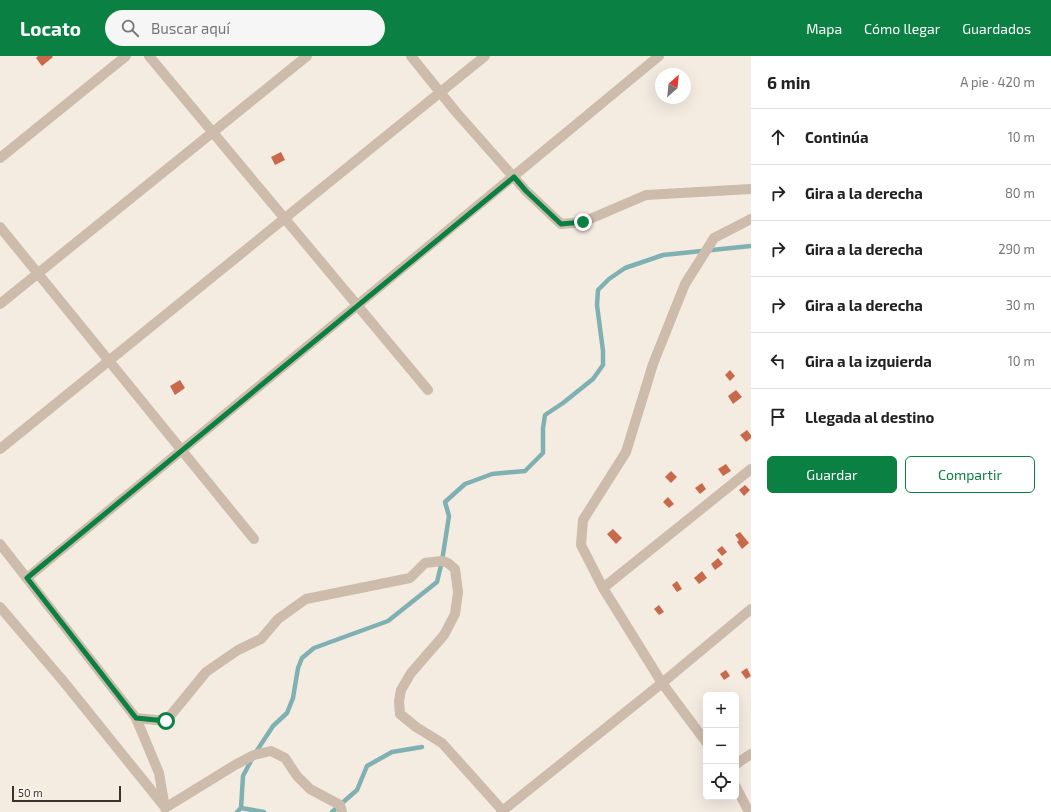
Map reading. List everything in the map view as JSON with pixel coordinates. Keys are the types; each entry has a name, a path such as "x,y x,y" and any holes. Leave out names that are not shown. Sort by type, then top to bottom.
{"street":[{"path":"0,158 126,56"},
{"path":"150,56 428,390"},
{"path":"0,304 307,56"},
{"path":"411,56 526,191 561,224 583,222 646,195 751,189"},
{"path":"0,449 485,56"},
{"path":"27,578 659,56"},
{"path":"703,738 662,682 603,588 581,545 583,520 626,452 653,364 684,284 714,238 751,219"},
{"path":"0,227 110,360 254,539"},
{"path":"603,588 751,469"},
{"path":"0,544 136,718 159,773 165,808"},
{"path":"136,718 166,721 206,672 238,650 261,639 278,619 306,600 410,578 425,563 442,561 448,562 455,569 458,592 454,614 444,635 411,673 401,690 399,701 400,714 416,727 442,743 502,811 751,609"},
{"path":"0,607 64,682 165,808"},
{"path":"165,808 235,765 254,755 271,751 285,758 297,776 310,789 340,805 342,812"},
{"path":"739,762 751,754"},
{"path":"739,793 749,812"}],"building":[{"path":"38,56 53,57 42,66 36,58"},
{"path":"281,152 285,160 275,165 271,157"},
{"path":"730,370 735,376 730,381 725,375"},
{"path":"180,380 185,388 175,395 170,386"},
{"path":"736,390 742,397 733,404 728,396"},
{"path":"747,430 751,435 751,438 746,442 740,435"},
{"path":"726,464 731,471 723,476 718,469"},
{"path":"671,471 677,477 671,483 665,477"},
{"path":"702,483 706,489 700,494 695,488"},
{"path":"745,485 750,490 744,496 739,490"},
{"path":"668,497 674,504 669,508 663,502"},
{"path":"613,529 622,538 616,544 607,534"},
{"path":"740,532 749,543 742,549 737,542 739,540 735,535"},
{"path":"722,546 727,552 722,556 717,550"},
{"path":"718,558 723,564 715,570 711,564"},
{"path":"702,571 707,578 699,584 694,578"},
{"path":"677,581 682,589 677,592 672,585"},
{"path":"659,605 664,612 659,615 654,609"},
{"path":"747,668 751,676 746,679 741,672"},
{"path":"726,670 730,676 724,680 720,674"}],"waterway":[{"path":"237,812 241,808 243,776 254,755 273,726 287,713 293,698 298,668 302,658 314,648 388,621 437,582 449,516 445,502 465,484 492,474 525,471 543,453 543,428 545,415 593,379 603,365 603,351 597,305 598,290 609,279 625,268 663,255 751,246"},
{"path":"332,812 357,790 367,766 392,752 422,747"},
{"path":"241,808 264,812"}],"route":[{"path":"166,721 136,718 27,578 514,177 526,191 561,224 583,222"}]}
